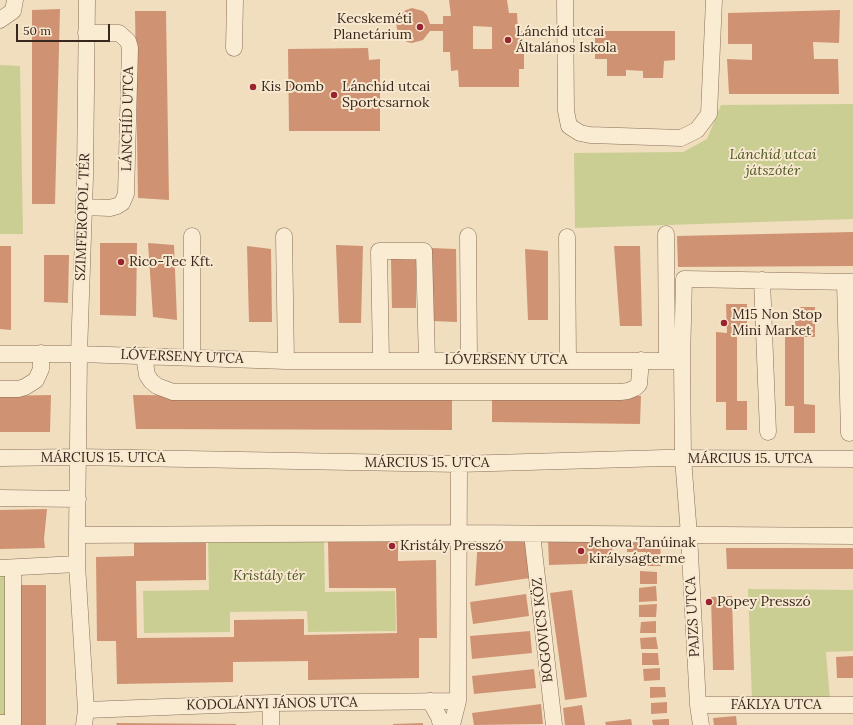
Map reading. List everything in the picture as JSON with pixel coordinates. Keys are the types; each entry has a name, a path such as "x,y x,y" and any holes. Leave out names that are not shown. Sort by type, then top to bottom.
{"street":[{"path":"0,20 13,11 15,0"},
{"name":"SZIMFEROPOL TÉR","path":"78,457 87,0"},
{"path":"234,48 235,0"},
{"path":"565,0 566,111 569,126 580,133 590,135 681,138 697,130 709,114 714,0"},
{"name":"LÁNCHÍD UTCA","path":"84,207 110,208 122,203 126,194 130,48 128,41 119,33 86,33"},
{"path":"666,234 674,361"},
{"path":"192,236 192,357"},
{"path":"284,236 286,361"},
{"path":"468,236 469,360"},
{"path":"567,236 568,360"},
{"path":"381,361 378,252 424,251 427,361"},
{"path":"674,361 684,279 849,282 849,433"},
{"path":"762,280 768,432"},
{"path":"0,389 25,387 36,380 41,370 41,353"},
{"path":"0,354 80,354"},
{"name":"LÓVERSENY UTCA","path":"80,354 286,361 674,361"},
{"path":"144,356 147,374 151,381 161,388 173,392 620,392 628,391 635,388 639,384 642,360"},
{"name":"PAJZS UTCA","path":"674,361 689,535 698,705 701,725"},
{"path":"78,457 77,564 86,718"},
{"name":"MÁRCIUS 15. UTCA","path":"0,458 78,457 459,464 683,458 853,459"},
{"path":"452,725 458,701 459,464"},
{"path":"0,498 78,499"},
{"path":"77,535 459,533 853,536"},
{"name":"BOGOVICS KÖZ","path":"532,534 554,725"},
{"path":"0,723 12,723 6,568 77,564"},
{"path":"430,701 439,717 441,725"},
{"name":"KODOLÁNYI JÁNOS UTCA","path":"86,718 271,703 458,701"},
{"path":"271,703 271,725"},
{"name":"FÁKLYA UTCA","path":"698,705 853,705"}],"green space":[{"path":"0,65 20,66 23,234 0,234"},
{"name":"Lánchíd utcai játszótér","path":"853,104 853,219 575,228 574,153 683,152 707,139 721,105"},
{"name":"Kristály tér","path":"324,541 325,592 395,591 396,631 308,632 307,611 230,612 230,632 144,633 143,591 209,590 208,542"},
{"path":"0,573 7,573 7,716 0,716"},
{"path":"748,589 853,590 853,651 826,652 830,700 752,700"}],"building":[{"name":"Lánchíd utcai Általános Iskola","path":"449,0 507,0 509,13 517,13 518,31 524,31 524,69 519,69 519,87 459,87 458,70 451,71 450,52 443,52 443,31 430,31 423,40 412,43 407,42 398,34 396,23 398,17 406,10 412,8 423,11 427,15 430,24 443,24 443,16 451,16","holes":["473,26 492,27 492,49 473,49"]},
{"path":"60,9 55,204 32,204 32,10"},
{"path":"840,10 839,43 813,42 814,59 838,59 839,94 729,94 727,59 752,60 752,44 728,44 728,13"},
{"path":"135,11 166,11 169,200 138,198"},
{"path":"595,31 675,31 675,60 664,61 663,78 643,78 643,71 626,70 626,76 607,76 607,59 595,59"},
{"name":"Lánchíd utcai Sportcsarnok","path":"368,48 369,60 380,59 380,131 289,131 288,49"},
{"path":"853,232 853,266 678,267 677,236"},
{"path":"100,243 137,243 136,316 100,315"},
{"path":"148,243 174,245 177,320 153,317"},
{"path":"336,245 363,246 361,323 339,323"},
{"path":"0,246 11,246 11,330 0,329"},
{"path":"247,246 271,249 272,322 249,322"},
{"path":"614,246 640,246 642,326 620,326"},
{"path":"431,248 456,249 457,322 432,321"},
{"path":"525,249 548,251 548,320 528,320"},
{"path":"44,255 69,255 68,303 44,302"},
{"path":"391,259 416,260 416,308 392,308"},
{"path":"726,304 747,304 747,332 737,332 737,401 747,401 747,430 726,430 726,402 716,402 716,332 727,333"},
{"path":"795,307 815,307 815,337 804,337 804,404 815,405 815,433 794,433 794,406 785,406 785,337 795,337"},
{"path":"51,395 50,432 0,432 0,396"},
{"path":"133,395 452,398 452,430 136,429"},
{"path":"492,396 641,396 640,424 492,422"},
{"path":"47,509 44,539 45,548 0,549 0,510"},
{"path":"206,538 206,580 136,581 137,638 234,637 234,620 304,619 304,635 397,633 396,588 329,588 328,542 398,541 398,561 436,560 437,638 419,638 419,678 308,680 308,661 233,662 233,682 117,684 116,641 97,641 96,557 134,556 134,539"},
{"path":"478,538 526,538 530,578 475,586"},
{"name":"Jehova Tanúinak királyságterme","path":"612,538 613,563 549,565 548,540"},
{"path":"627,539 660,539 661,566 646,566 646,552 627,552"},
{"path":"726,548 853,548 853,569 727,569"},
{"path":"640,571 657,572 657,584 640,584"},
{"path":"17,585 46,585 46,725 16,725"},
{"path":"656,586 657,601 639,602 639,588"},
{"path":"572,590 587,697 565,700 550,593"},
{"path":"526,594 529,616 473,624 470,602"},
{"path":"732,596 734,670 713,670 711,597"},
{"path":"657,604 656,617 639,617 639,605"},
{"path":"656,621 656,633 640,633 641,622"},
{"path":"530,631 532,653 472,659 470,636"},
{"path":"656,637 658,649 641,649 640,638"},
{"path":"642,653 658,653 659,665 642,665"},
{"path":"853,656 853,678 837,678 836,657"},
{"path":"660,668 660,680 644,681 643,669"},
{"path":"534,669 536,688 474,694 472,676"},
{"path":"650,687 665,687 666,697 650,698"},
{"path":"667,702 667,713 651,714 651,703"},
{"path":"541,704 543,724 474,725 472,713"},
{"path":"582,705 585,725 565,725 563,708"},
{"path":"736,716 737,725 714,725 713,718"},
{"path":"631,719 632,725 606,725 605,722"},
{"path":"669,719 669,725 653,725 652,720"},
{"path":"116,723 236,724 236,725 117,725"},
{"path":"423,723 423,725 393,725 393,724"}],"place":[{"name":"Kecskeméti Planetárium","path":"420,27"},
{"name":"Lánchíd utcai Általános Iskola","path":"508,40"},
{"name":"Kis Domb","path":"253,87"},
{"name":"Lánchíd utcai Sportcsarnok","path":"334,95"},
{"name":"Rico-Tec Kft.","path":"121,262"},
{"name":"M15 Non Stop Mini Market","path":"724,323"},
{"name":"Kristály Presszó","path":"392,546"},
{"name":"Jehova Tanúinak királyságterme","path":"581,551"},
{"name":"Popey Presszó","path":"709,602"}]}
